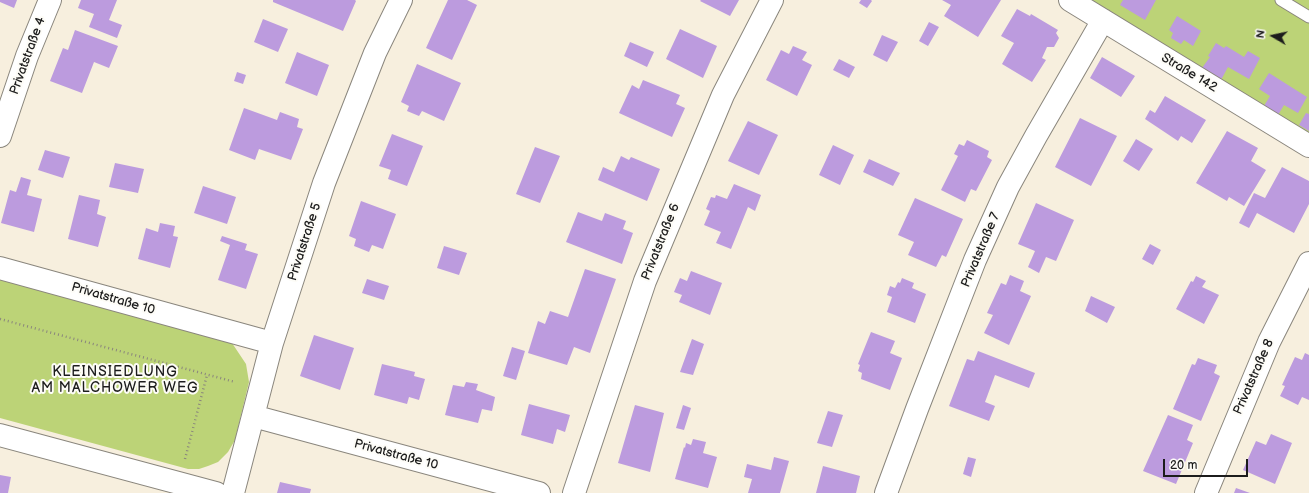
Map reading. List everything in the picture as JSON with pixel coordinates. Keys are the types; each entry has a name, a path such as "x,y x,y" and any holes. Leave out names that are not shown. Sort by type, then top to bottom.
{"street":[{"name":"Privatstraße 4","path":"0,136 27,56 50,0"},
{"name":"Privatstraße 5","path":"233,493 272,343 326,178 375,53 401,0"},
{"name":"Privatstraße 6","path":"574,493 648,274 723,95 772,0"},
{"name":"Straße 142","path":"1070,0 1309,146"},
{"name":"Privatstraße 7","path":"886,493 917,409 982,245 1008,187 1103,20"},
{"name":"Privatstraße 8","path":"1206,493 1266,349 1309,263"},
{"name":"Privatstraße 10","path":"0,268 272,343"},
{"name":"Privatstraße 10","path":"253,416 539,493"},
{"path":"0,435 216,493"}],"lane":[{"path":"1281,0 1309,17"}],"path":[{"path":"0,319 236,383"},
{"path":"178,482 207,375"}],"green space":[{"path":"1087,0 1309,0 1309,136"},
{"path":"0,279 232,343 246,364 249,382 235,440 228,452 218,462 199,469 188,469 0,418"}],"building":[{"path":"0,0 17,0 14,8 0,2"},
{"path":"81,0 117,0 109,20 122,25 117,38 89,27 94,14 78,8"},
{"path":"273,0 356,1 343,31 273,2"},
{"path":"448,0 467,0 477,5 452,60 426,48"},
{"path":"739,0 730,16 700,1"},
{"path":"861,0 872,1 867,8 859,3"},
{"path":"942,0 1001,0 978,37 944,16 951,5"},
{"path":"1123,0 1156,0 1145,20 1120,5"},
{"path":"1017,9 1030,16 1031,14 1058,30 1056,33 1059,38 1054,47 1047,47 1042,58 1046,60 1032,82 1002,64 1014,43 1001,36"},
{"path":"1177,16 1201,31 1193,46 1184,40 1181,44 1171,38 1173,33 1169,30"},
{"path":"263,19 288,29 278,52 254,42"},
{"path":"929,22 939,27 928,46 919,41"},
{"path":"680,29 717,46 703,78 666,59"},
{"path":"75,30 118,46 109,68 94,62 82,93 50,81 63,48 68,50"},
{"path":"882,35 898,42 887,62 873,55"},
{"path":"630,42 654,52 647,67 624,56"},
{"path":"1216,43 1224,48 1226,46 1244,57 1248,51 1260,58 1249,79 1228,67 1221,80 1202,68 1210,57 1208,56"},
{"path":"793,46 807,52 802,60 812,65 797,96 766,80 781,50 789,54"},
{"path":"297,52 329,65 317,96 285,83"},
{"path":"1102,57 1135,76 1121,97 1090,78"},
{"path":"839,59 855,67 849,78 833,70"},
{"path":"417,64 461,83 444,121 422,111 419,116 407,111 409,106 401,102"},
{"path":"237,72 246,75 243,84 234,81"},
{"path":"1269,73 1307,97 1298,113 1284,105 1278,115 1264,106 1270,96 1259,89"},
{"path":"643,80 680,95 676,104 685,108 672,137 619,113 632,85 639,89"},
{"path":"1165,96 1206,120 1192,143 1181,136 1178,141 1145,119 1150,110 1155,113"},
{"path":"244,108 277,120 280,112 299,119 297,127 303,129 291,160 259,149 255,160 229,150"},
{"path":"1306,113 1309,114 1309,131 1299,125"},
{"path":"1080,118 1117,136 1091,186 1055,167"},
{"path":"748,121 778,135 759,175 728,161"},
{"path":"1227,131 1258,148 1251,161 1266,170 1244,206 1229,197 1227,201 1196,183"},
{"path":"392,134 423,146 407,186 388,179 391,170 379,166"},
{"path":"1136,139 1153,149 1139,171 1123,161"},
{"path":"967,140 989,151 987,157 992,160 976,191 971,189 965,202 941,190 958,156 954,154 959,144 964,146"},
{"path":"833,145 854,155 840,185 819,175"},
{"path":"535,147 560,156 540,203 516,194"},
{"path":"45,150 70,157 63,178 38,170"},
{"path":"621,156 629,160 631,157 660,169 647,201 598,180 603,167 614,172"},
{"path":"869,159 900,173 893,186 863,172"},
{"path":"115,163 144,169 138,193 109,187"},
{"path":"1282,167 1309,181 1309,204 1294,233 1257,213 1249,228 1239,223 1254,193 1265,198"},
{"path":"21,177 31,180 27,195 42,199 34,232 1,223 10,190 16,192"},
{"path":"734,184 761,195 755,211 748,207 731,249 716,243 721,232 704,225 710,211 706,209 711,197 715,198 716,195 727,199"},
{"path":"203,186 236,197 227,224 194,213"},
{"path":"79,195 100,200 97,214 106,217 98,247 68,239"},
{"path":"915,198 963,219 946,257 942,255 936,267 908,255 914,242 898,235"},
{"path":"361,201 396,214 383,249 372,245 369,252 354,246 356,239 349,236"},
{"path":"1036,203 1074,220 1056,261 1046,257 1039,273 1028,267 1035,251 1018,244"},
{"path":"578,212 602,221 605,213 626,221 623,229 633,233 622,264 566,242"},
{"path":"160,223 175,226 173,236 178,237 170,268 138,259 146,228 158,232"},
{"path":"222,236 247,244 245,250 258,254 246,289 218,280 230,245 220,241"},
{"path":"1150,244 1161,250 1153,265 1142,259"},
{"path":"444,246 467,253 459,275 437,268"},
{"path":"585,269 616,279 590,353 574,347 567,365 528,353 538,321 545,324 550,311 568,317"},
{"path":"691,271 722,283 710,315 679,302 682,295 674,292 680,278 687,281"},
{"path":"1010,275 1024,281 1020,291 1031,296 1009,345 984,333 993,315 987,313 1001,283 1006,285"},
{"path":"1196,276 1206,281 1202,287 1219,295 1204,324 1176,309 1191,281 1193,282"},
{"path":"902,278 914,283 912,288 926,294 915,323 887,312 892,297 887,295 890,286 895,288 898,282 900,283"},
{"path":"367,279 389,286 384,300 362,293"},
{"path":"1091,296 1115,307 1107,323 1085,311"},
{"path":"871,332 895,341 890,353 902,358 890,390 861,379 862,373 858,371 860,365 858,364"},
{"path":"314,335 354,348 340,390 300,376"},
{"path":"692,339 704,344 693,375 680,372"},
{"path":"512,347 525,351 516,380 503,376"},
{"path":"978,351 1035,373 1029,388 995,375 985,402 995,406 989,421 949,406 967,359 974,361"},
{"path":"1305,353 1309,355 1309,400 1302,397 1298,405 1280,396 1285,386 1282,385 1295,357 1302,360"},
{"path":"1198,358 1217,365 1214,373 1220,376 1201,421 1173,409 1192,364 1195,365"},
{"path":"382,364 415,372 414,376 425,379 419,400 409,397 407,404 374,395"},
{"path":"466,382 478,384 476,390 495,397 492,411 482,409 478,423 445,415 453,385 464,387"},
{"path":"529,404 570,415 565,432 557,429 553,444 521,435"},
{"path":"635,405 664,413 650,472 618,463"},
{"path":"683,405 691,408 684,430 676,428"},
{"path":"828,411 843,415 832,447 817,443"},
{"path":"1168,415 1193,425 1187,440 1193,443 1176,484 1143,471"},
{"path":"1271,434 1292,443 1275,484 1243,470 1256,441 1266,445"},
{"path":"693,439 706,442 703,453 717,457 708,488 675,479 684,447 685,448 686,443 691,445"},
{"path":"774,457 789,461 780,493 748,493 752,479 744,477 747,464 771,470"},
{"path":"968,457 976,459 971,477 963,474"},
{"path":"823,466 860,476 856,493 816,493"},
{"path":"0,475 11,477 8,493 0,493"},
{"path":"280,482 311,489 310,493 277,493"},
{"path":"1236,488 1250,493 1234,493"}],"district":[{"name":"KLEINSIEDLUNG AM MALCHOWER WEG","path":"115,380"}]}
